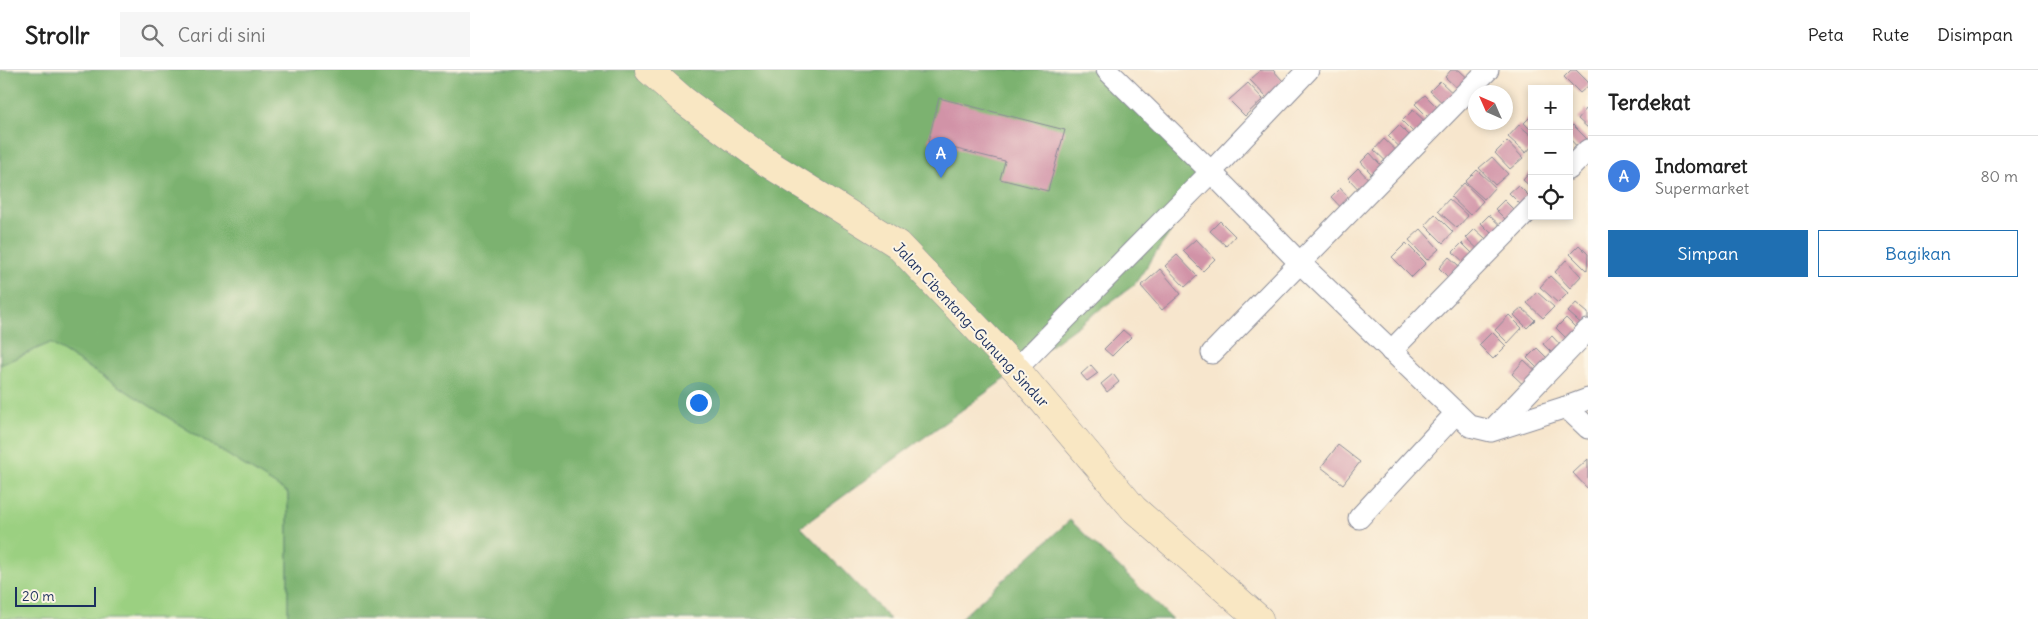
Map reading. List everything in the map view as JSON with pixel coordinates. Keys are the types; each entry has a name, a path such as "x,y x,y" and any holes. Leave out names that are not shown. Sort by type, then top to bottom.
{"street":[{"name":"Jalan Cibentang–Gunung Sindur","path":"649,70 683,100 769,164 896,244 1016,368 1134,509 1259,619"},
{"path":"1016,368 1211,172 1308,70"},
{"path":"1212,354 1299,262 1488,70"},
{"path":"1115,72 1299,262 1470,426 1491,431 1566,408 1588,398"},
{"path":"1573,165 1588,150"},
{"path":"1391,351 1528,212"},
{"path":"1491,431 1588,330"},
{"path":"1566,408 1588,428"},
{"path":"1359,518 1456,413"}],"green space":[{"path":"0,70 1098,70 1209,176 1134,285 801,527 890,619 288,619 288,493 50,343 0,365"},
{"path":"50,343 288,493 288,619 0,619 0,365"},
{"path":"1070,520 1172,619 960,619"}],"building":[{"path":"1261,70 1273,70 1283,81 1267,98 1250,80"},
{"path":"1451,70 1459,70 1472,82 1462,93 1445,77"},
{"path":"1571,70 1576,70 1588,82 1588,86 1580,93 1564,77"},
{"path":"1440,81 1459,99 1449,109 1430,91"},
{"path":"1248,83 1263,99 1245,116 1229,100"},
{"path":"1425,95 1443,113 1433,122 1415,104"},
{"path":"939,98 1065,130 1048,191 1000,179 1005,161 928,142"},
{"path":"1586,109 1588,111 1588,128 1578,119"},
{"path":"1413,110 1430,126 1419,138 1402,121"},
{"path":"1528,119 1528,127 1524,123"},
{"path":"1399,125 1416,142 1406,153 1388,136"},
{"path":"1519,125 1528,133 1528,151 1526,153 1508,137"},
{"path":"1573,125 1588,140 1581,151 1573,142"},
{"path":"1384,139 1402,156 1392,167 1374,150"},
{"path":"1507,141 1523,158 1510,169 1495,153"},
{"path":"1370,153 1387,172 1377,180 1361,162"},
{"path":"1492,157 1508,174 1495,185 1479,168"},
{"path":"1358,168 1376,187 1366,197 1348,178"},
{"path":"1477,170 1495,187 1484,199 1465,182"},
{"path":"1528,174 1528,184 1523,180"},
{"path":"1464,183 1483,201 1470,215 1451,197"},
{"path":"1518,185 1528,195 1528,204 1524,208 1509,193"},
{"path":"1340,188 1356,206 1347,214 1331,197"},
{"path":"1449,199 1468,216 1457,228 1438,211"},
{"path":"1504,200 1521,217 1512,226 1495,209"},
{"path":"1435,214 1453,232 1443,243 1425,225"},
{"path":"1489,215 1507,232 1499,241 1481,223"},
{"path":"1220,221 1235,236 1226,246 1210,231"},
{"path":"1421,229 1439,249 1427,260 1409,240"},
{"path":"1475,229 1493,245 1484,255 1466,238"},
{"path":"1196,239 1215,259 1203,271 1183,251"},
{"path":"1406,243 1426,263 1412,277 1392,257"},
{"path":"1462,243 1478,259 1470,268 1453,252"},
{"path":"1579,245 1588,254 1587,271 1570,254"},
{"path":"1177,255 1197,276 1185,287 1165,266"},
{"path":"1449,257 1466,272 1455,284 1439,268"},
{"path":"1566,260 1581,276 1570,288 1555,272"},
{"path":"1160,269 1181,294 1162,310 1141,286"},
{"path":"1550,276 1568,293 1558,303 1540,287"},
{"path":"1537,292 1554,307 1543,318 1527,303"},
{"path":"1576,303 1588,313 1588,324 1585,327 1568,312"},
{"path":"1522,308 1535,320 1527,328 1514,315"},
{"path":"1509,315 1522,328 1508,343 1495,330"},
{"path":"1566,318 1581,333 1571,343 1556,328"},
{"path":"1123,330 1131,337 1112,356 1104,349"},
{"path":"1492,332 1506,346 1493,359 1479,345"},
{"path":"1552,336 1565,350 1557,358 1543,344"},
{"path":"1537,348 1554,365 1544,375 1527,358"},
{"path":"1524,360 1542,377 1530,391 1512,374"},
{"path":"1091,365 1098,373 1087,381 1081,374"},
{"path":"1113,374 1119,382 1107,392 1101,384"},
{"path":"1338,445 1360,462 1343,484 1321,467"},
{"path":"1588,459 1588,489 1573,473"}],"place":[{"name":"Indomaret","path":"941,178"}]}
